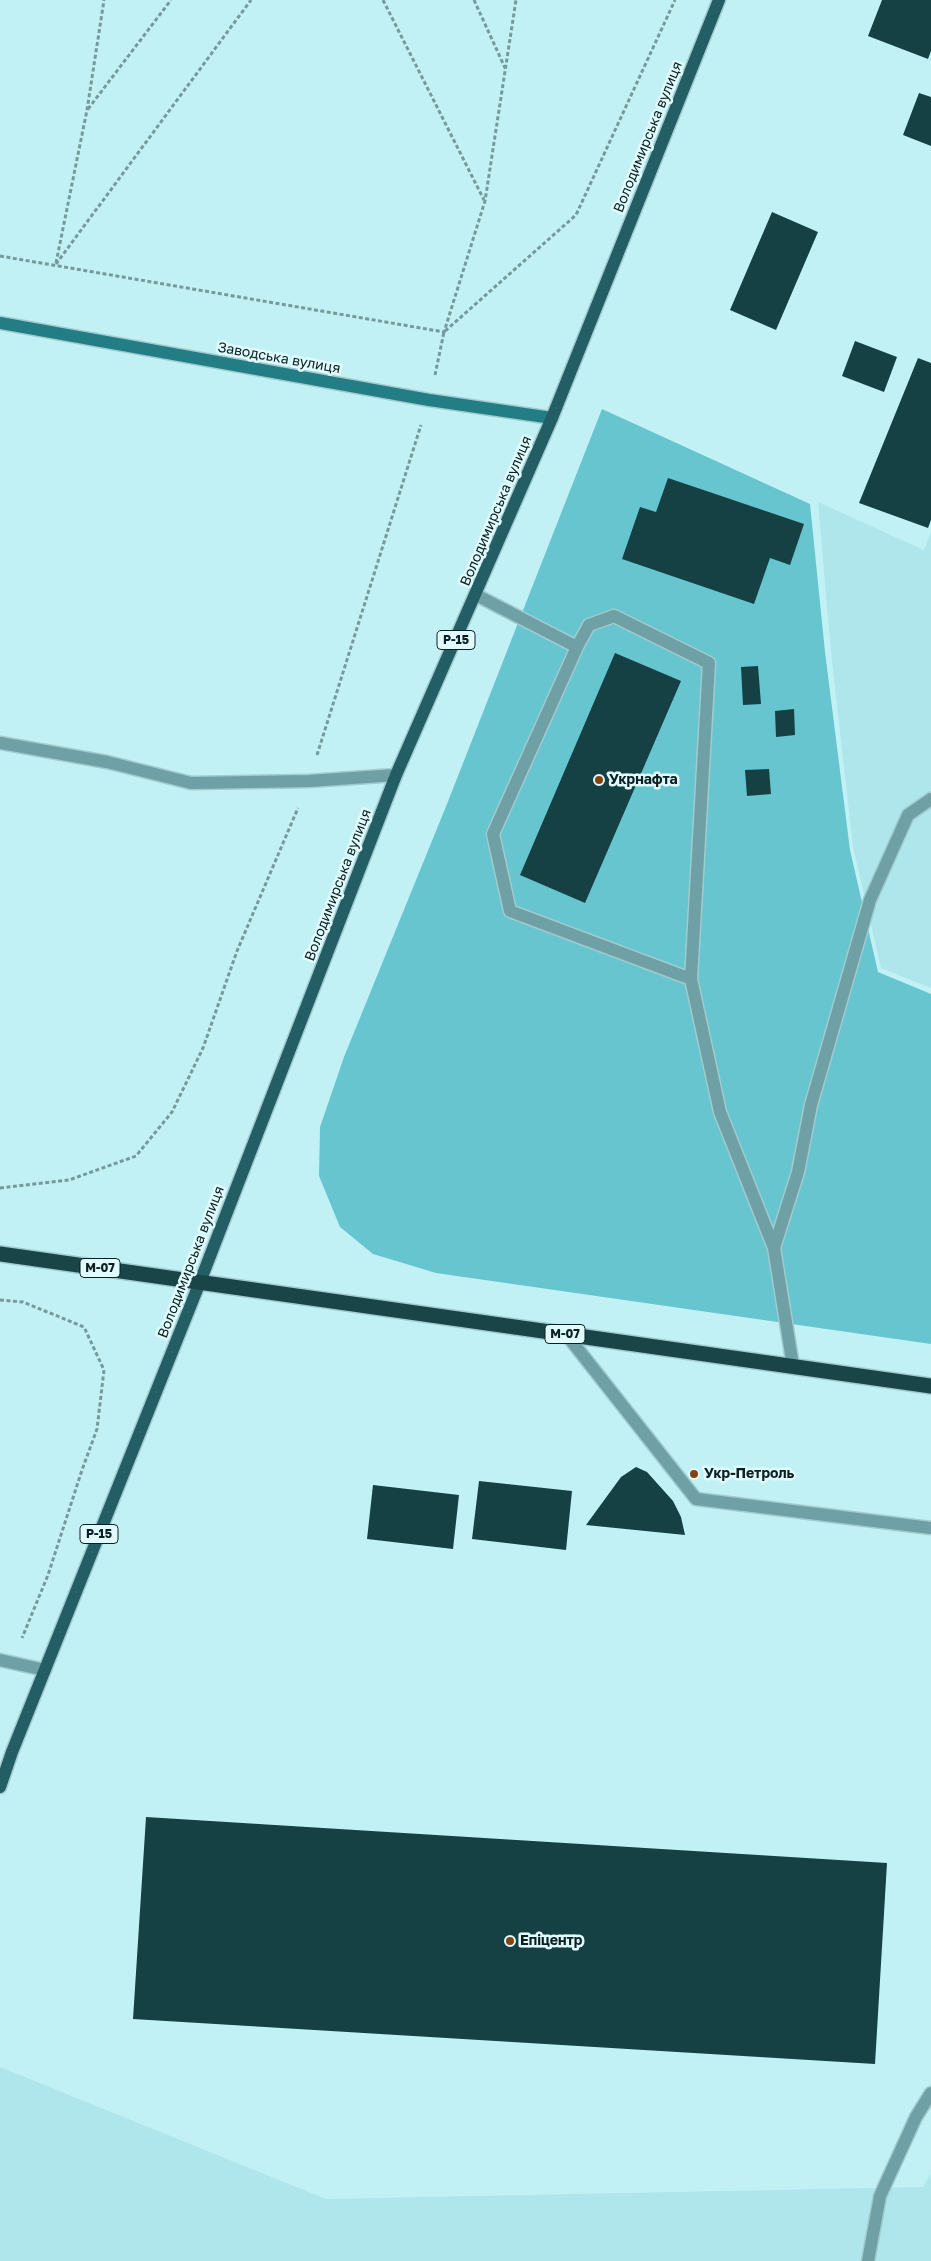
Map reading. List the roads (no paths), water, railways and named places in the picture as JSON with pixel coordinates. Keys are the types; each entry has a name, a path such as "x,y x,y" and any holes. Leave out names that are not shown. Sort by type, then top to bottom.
{"highway":[{"name":"М-07","path":"0,1254 931,1386"}],"main road":[{"name":"Володимирська вулиця","path":"0,1785 200,1282 396,775 552,418 719,0"}],"street":[{"name":"Заводська вулиця","path":"0,323 429,400 552,418"}],"lane":[{"path":"476,595 577,647"},
{"path":"692,979 510,911 493,834 577,647 590,625 614,616 709,663 692,979 720,1112 774,1248 793,1366"},
{"path":"0,743 107,762 190,783 309,781 396,775"},
{"path":"774,1248 798,1172 811,1105 870,900 908,815 931,799"},
{"path":"566,1334 696,1500 931,1528"},
{"path":"6,1661 45,1670"},
{"path":"868,2261 880,2196 916,2117 931,2093"}],"place":[{"name":"Укрнафта","path":"599,780"},
{"name":"Укр-Петроль","path":"694,1474"},
{"name":"Епіцентр","path":"510,1941"}]}
